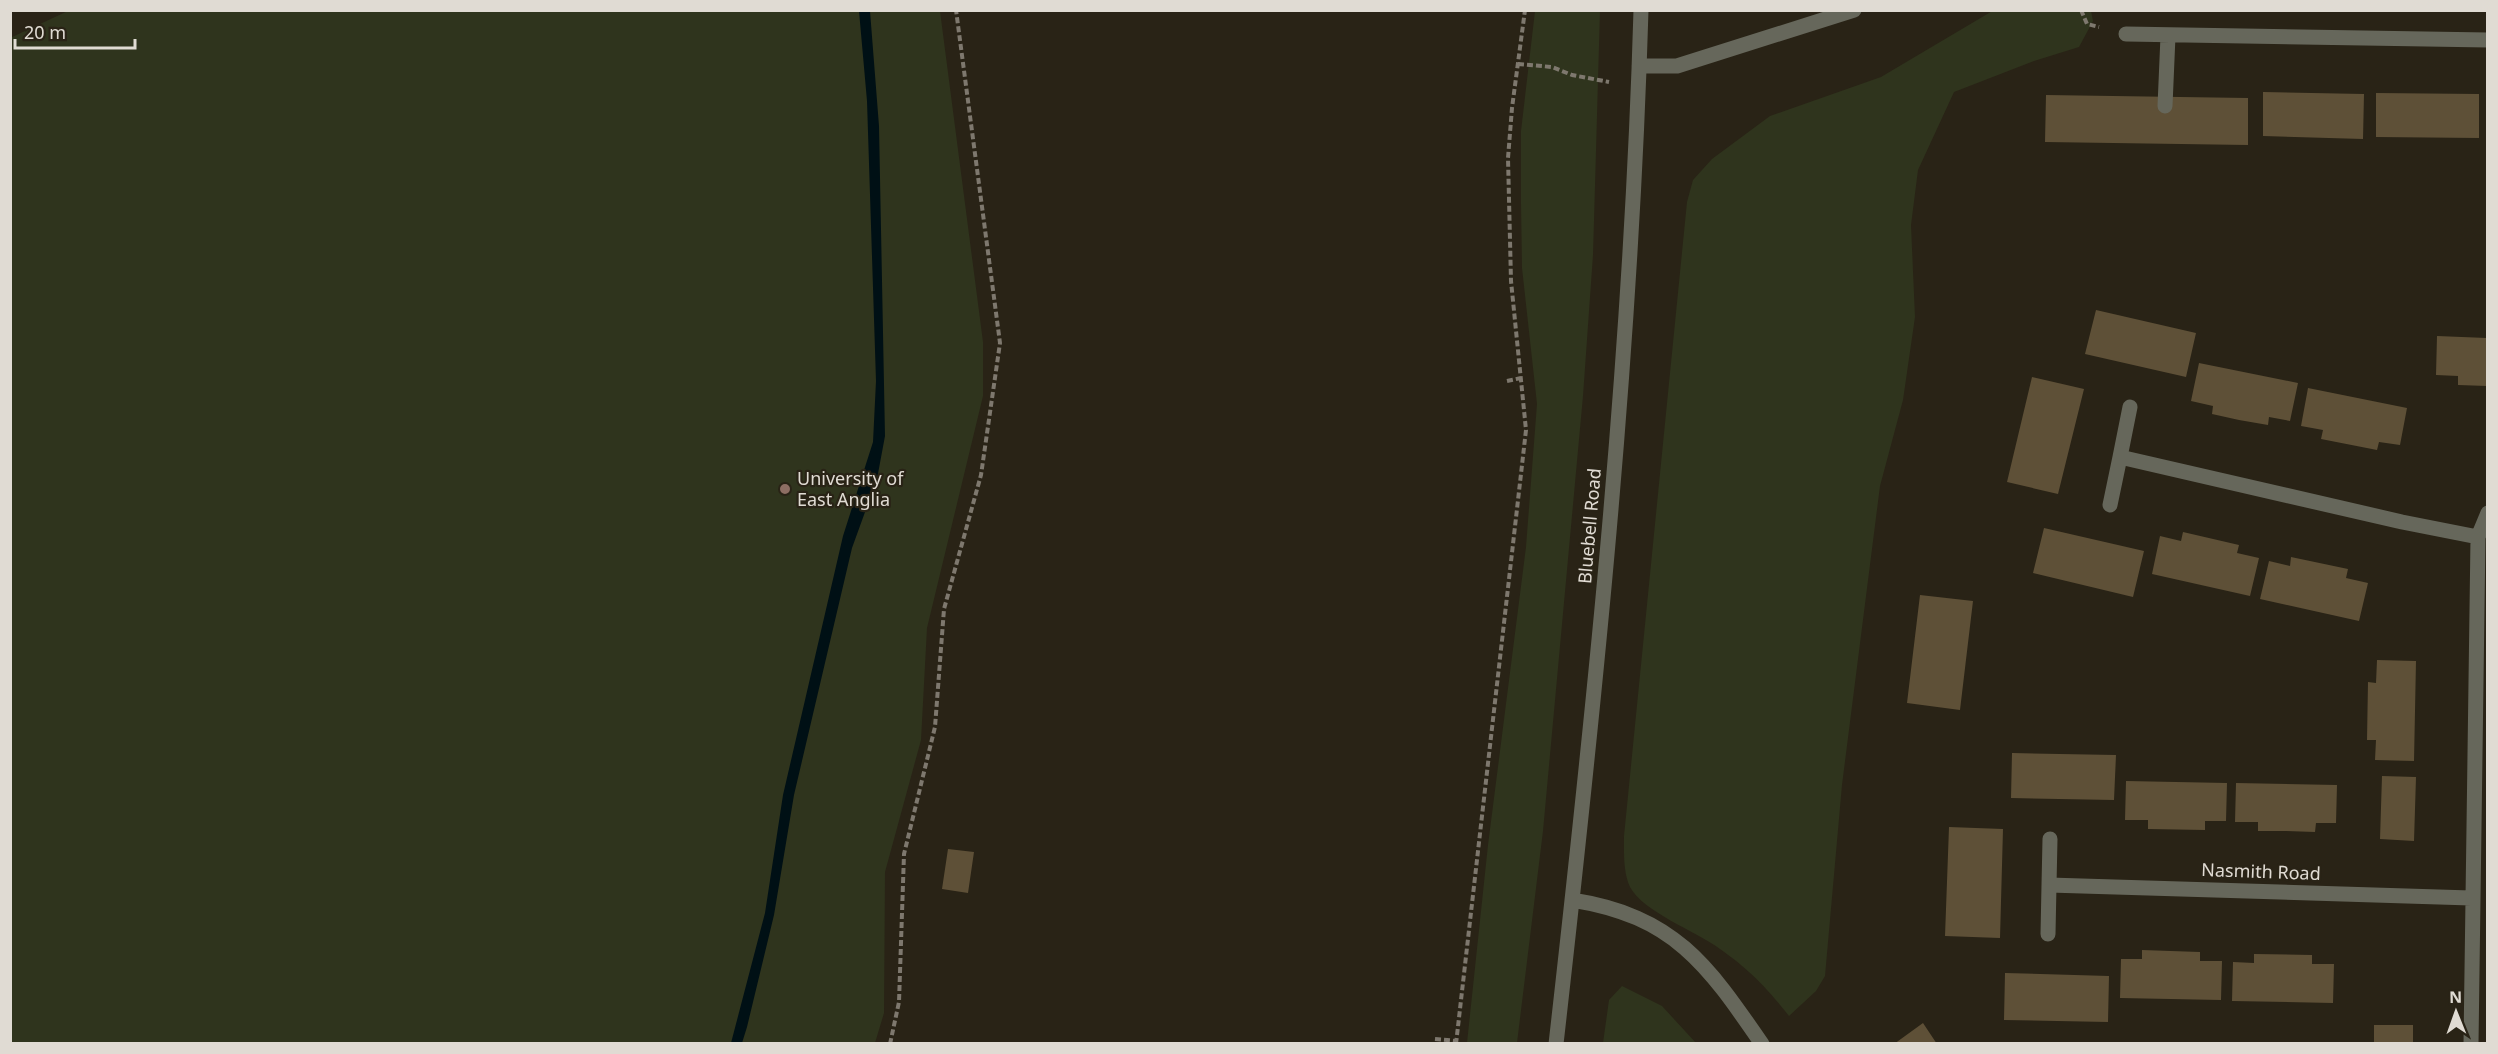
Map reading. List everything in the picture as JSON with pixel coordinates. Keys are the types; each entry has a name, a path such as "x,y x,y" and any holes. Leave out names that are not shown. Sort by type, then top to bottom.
{"street":[{"name":"Bluebell Road","path":"1556,1044 1618,442 1631,264 1641,10"},
{"path":"1639,66 1677,66 1854,10"},
{"path":"2126,34 2487,40"},
{"path":"2165,106 2168,36"},
{"path":"2110,505 2130,407"},
{"path":"2120,457 2402,522 2478,537"},
{"path":"2471,1044 2471,898 2478,537 2487,513"},
{"path":"2048,934 2050,839"},
{"name":"Nasmith Road","path":"2049,885 2471,898"},
{"path":"1572,900 1606,906 1663,930 1700,960 1762,1044"}],"path":[{"path":"890,1044 899,1002 904,854 935,726 944,609 981,475 1000,343 956,10"},
{"path":"1435,1039 1456,1042 1523,465 1526,430 1511,281 1508,158 1525,10"},
{"path":"2081,10 2087,24 2103,28"},
{"path":"1517,64 1552,67 1572,75 1608,83"},
{"path":"1507,381 1521,378"}],"green space":[{"path":"70,10 940,11 983,342 983,396 927,628 921,740 885,872 884,1013 875,1043 11,1043 10,38"},
{"path":"1994,10 2091,11 2093,21 2079,47 2034,61 1954,92 1918,170 1911,225 1915,317 1903,400 1880,486 1842,785 1825,976 1816,991 1789,1016 1758,980 1731,957 1710,942 1646,905 1630,887 1625,868 1624,836 1687,202 1693,180 1712,159 1770,116 1881,77"},
{"path":"1535,11 1600,11 1593,255 1583,396 1543,831 1517,1043 1467,1043 1488,845 1526,547 1537,404 1522,268 1521,204 1521,131"},
{"path":"1622,986 1662,1006 1696,1043 1603,1043 1609,1000"}],"shaded area":[{"path":"859,11 870,11 879,126 885,436 877,479 852,548 794,795 774,915 747,1027 742,1043 731,1043 765,913 783,795 843,536 873,442 876,381 867,101"}],"building":[{"path":"2263,92 2364,94 2363,139 2263,136"},
{"path":"2376,93 2479,94 2479,138 2376,137"},
{"path":"2046,95 2248,98 2248,145 2045,142"},
{"path":"2096,310 2196,333 2186,377 2085,354"},
{"path":"2437,336 2487,338 2487,386 2458,385 2458,376 2436,375"},
{"path":"2199,363 2298,383 2290,421 2269,417 2268,425 2239,420 2212,414 2213,406 2191,401"},
{"path":"2032,377 2084,389 2058,494 2007,482"},
{"path":"2308,388 2407,408 2400,445 2379,442 2377,450 2321,439 2323,430 2301,426"},
{"path":"2044,528 2144,551 2133,597 2033,573"},
{"path":"2183,532 2239,545 2237,553 2259,558 2250,596 2152,574 2160,536 2181,541"},
{"path":"2291,557 2348,569 2346,578 2368,583 2359,621 2260,599 2269,561 2290,566"},
{"path":"1920,595 1973,601 1960,710 1907,703"},
{"path":"2377,660 2416,661 2414,761 2375,760 2376,740 2367,740 2368,682 2376,683"},
{"path":"2012,753 2116,755 2114,800 2011,798"},
{"path":"2382,776 2416,777 2414,841 2380,839"},
{"path":"2126,781 2227,783 2226,821 2205,821 2205,830 2148,829 2148,820 2125,820"},
{"path":"2236,783 2337,785 2336,823 2316,823 2315,832 2258,831 2258,822 2235,822"},
{"path":"1949,827 2003,829 2000,938 1945,936"},
{"path":"948,849 974,852 968,893 942,889"},
{"path":"2142,950 2200,952 2200,961 2222,961 2221,1000 2120,998 2121,959 2142,959"},
{"path":"2254,954 2312,955 2312,964 2334,964 2333,1003 2232,1001 2233,962 2254,963"},
{"path":"2005,973 2109,976 2108,1022 2004,1020"},
{"path":"1923,1023 1937,1044 1894,1044"},
{"path":"2374,1025 2413,1025 2413,1044 2374,1044"}],"place":[{"name":"University of East Anglia","path":"785,489"}]}
